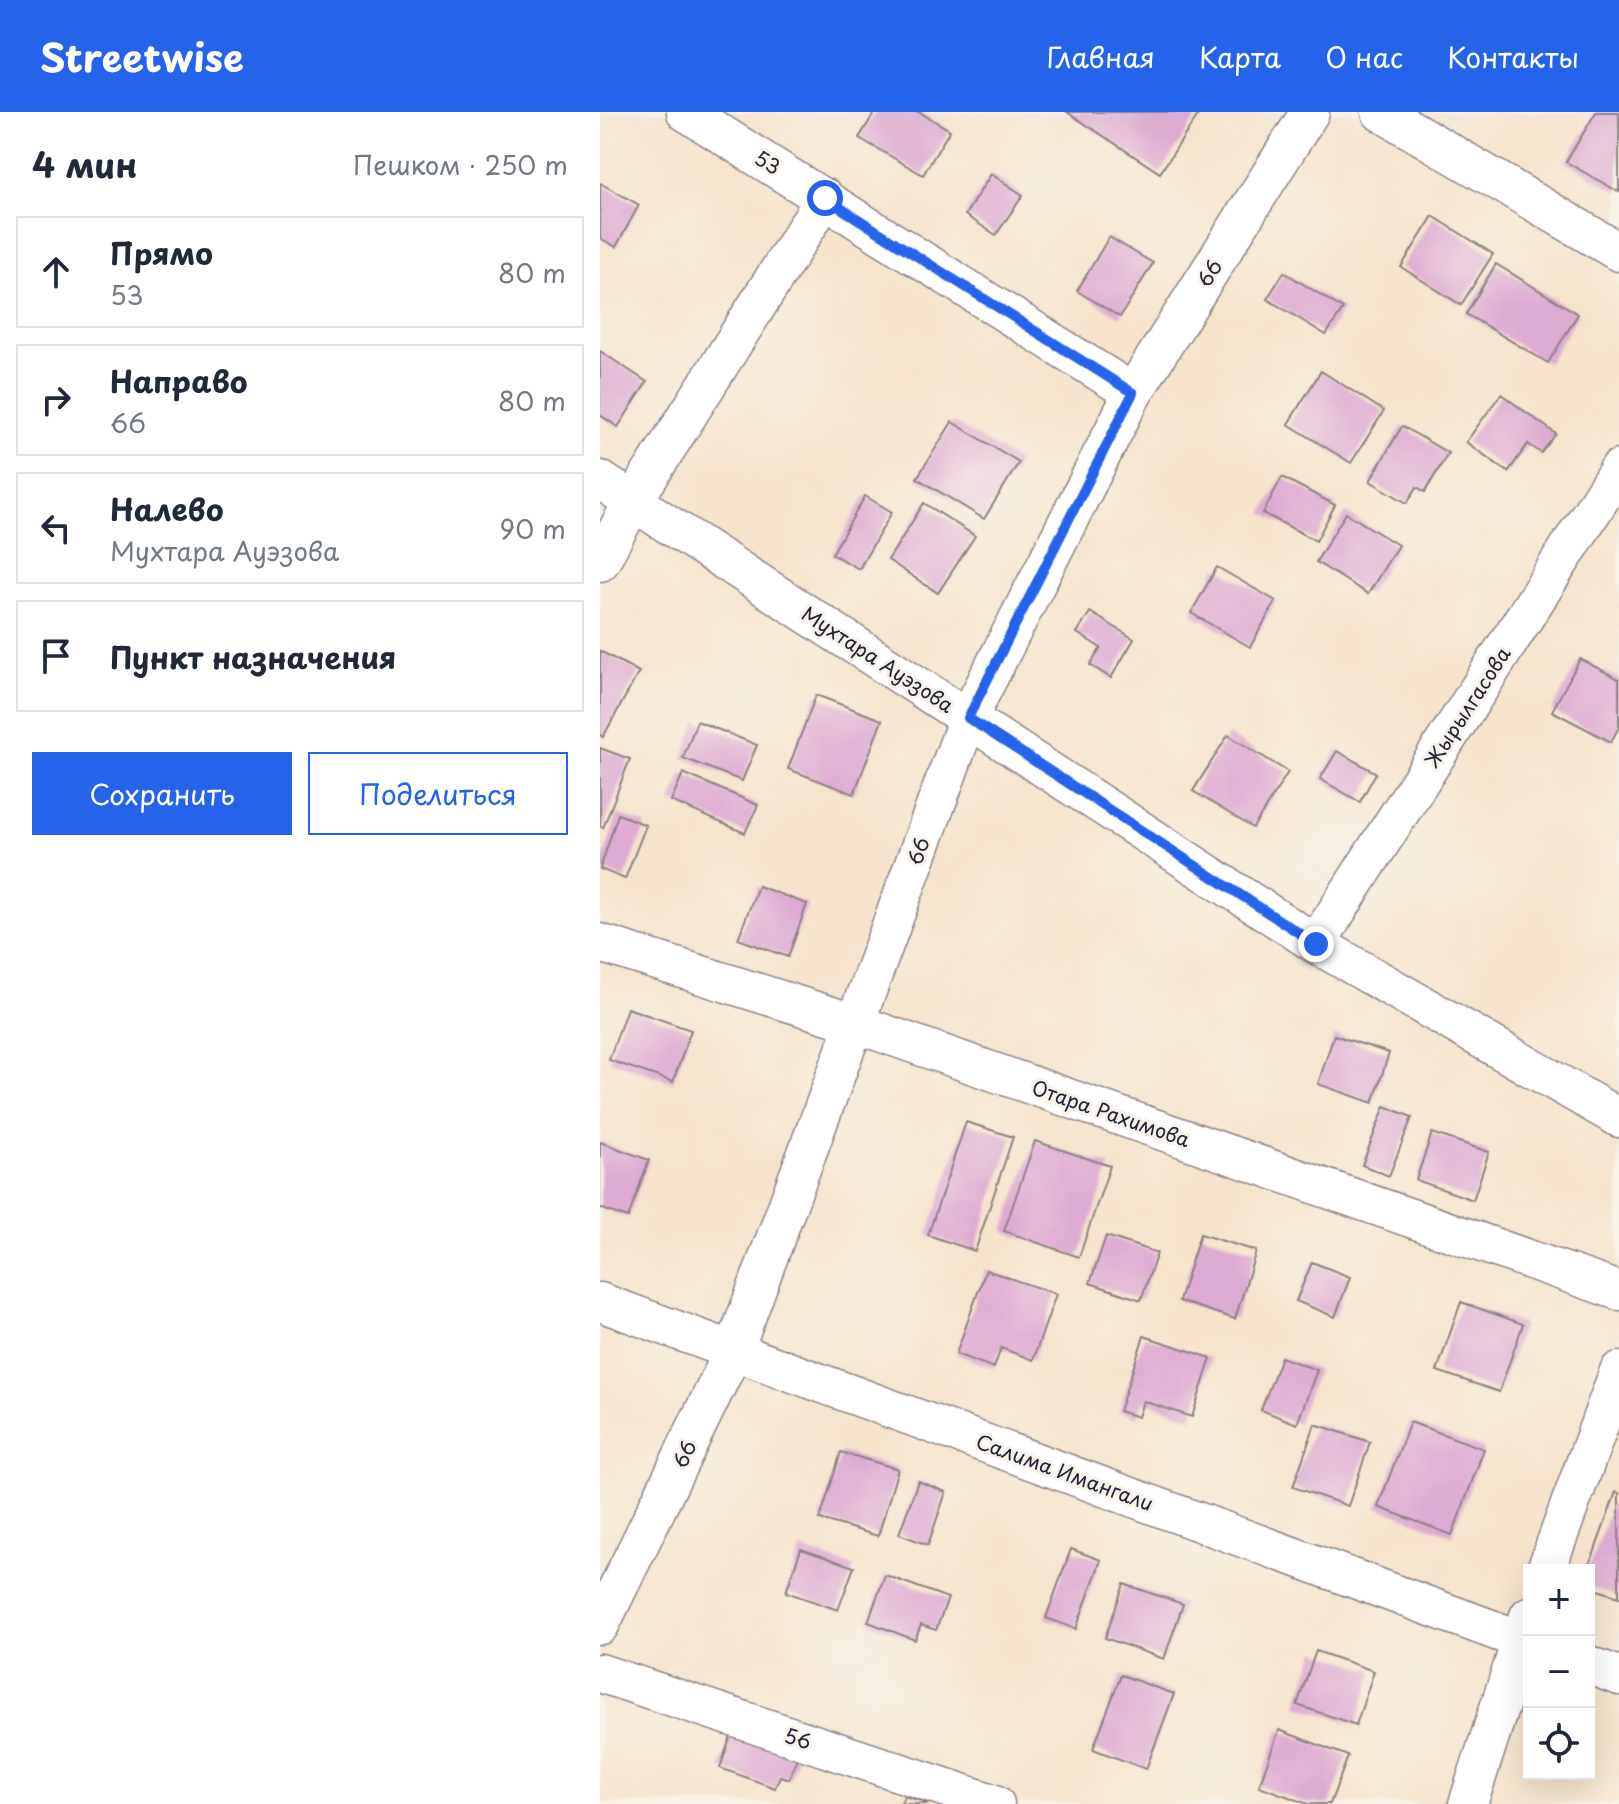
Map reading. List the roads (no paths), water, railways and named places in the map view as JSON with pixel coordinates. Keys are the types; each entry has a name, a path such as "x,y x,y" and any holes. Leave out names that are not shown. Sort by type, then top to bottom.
{"street":[{"name":"53","path":"686,112 1133,393"},
{"name":"66","path":"600,1625 734,1350 968,718 1133,393 1310,112"},
{"path":"1381,112 1619,252"},
{"path":"600,562 634,500 825,198"},
{"name":"Жырылгасова","path":"1316,944 1619,469"},
{"name":"Мухтара Ауэзова","path":"600,480 1316,944 1619,1118"},
{"name":"Отара Рахимова","path":"600,943 854,1023 1619,1291"},
{"name":"Салима Имангали","path":"600,1302 1523,1632"},
{"path":"1548,1564 1619,1371"},
{"path":"1468,1804 1525,1636"},
{"path":"1595,1667 1619,1676"},
{"name":"56","path":"600,1673 995,1804"}]}
